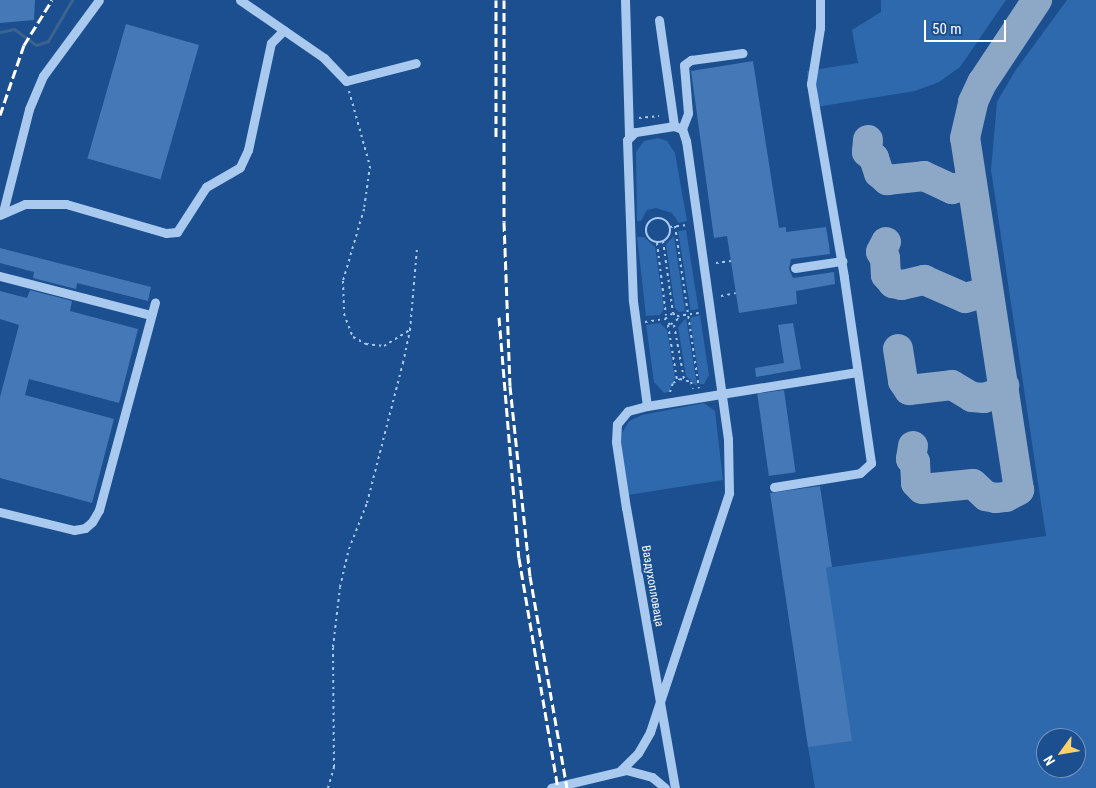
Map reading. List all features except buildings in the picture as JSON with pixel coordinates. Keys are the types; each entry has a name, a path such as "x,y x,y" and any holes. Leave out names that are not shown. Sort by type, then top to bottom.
{"street":[{"path":"2,214 29,109 43,76 99,0"},
{"path":"240,0 324,58 346,81 416,63"},
{"path":"625,0 633,302 647,406"},
{"path":"774,487 860,473 869,468 872,458 857,372 842,261 812,84 820,28 820,0"},
{"path":"620,771 644,743 660,695 668,682 727,504 731,467 686,141 678,128 659,20"},
{"path":"2,214 41,202 66,204 166,233 177,232 206,187 240,167 248,150 271,43 284,30"},
{"path":"628,136 678,128 688,113 684,65 691,60 743,53"},
{"path":"795,268 842,261"},
{"path":"0,276 151,315"},
{"path":"0,512 74,530 85,528 92,522 99,510 155,302"},
{"name":"Ваздухопловаца","path":"676,788 637,578 615,434 625,413 647,406 722,392 857,372"},
{"path":"551,788 620,771 639,772 665,788"}],"path":[{"path":"346,81 370,166 364,208 344,281 344,314 353,336 366,344 384,346 410,330"},
{"path":"634,118 659,116"},
{"path":"662,219 670,228 669,236 664,241 657,242 650,239 646,232 650,220 662,219"},
{"path":"670,228 689,224"},
{"path":"675,226 699,388"},
{"path":"664,241 673,313 677,316 702,312"},
{"path":"657,242 665,319 668,324 677,380"},
{"path":"328,788 334,767 333,647 340,587 349,549 367,503 410,330 417,249"},
{"path":"716,263 731,261"},
{"path":"721,296 736,293"},
{"path":"666,315 673,313"},
{"path":"677,316 674,325 684,379"},
{"path":"642,322 665,319"},
{"path":"668,324 674,325"},
{"path":"670,393 672,383 677,380 684,379 691,382 693,389"}],"shaded area":[{"path":"881,0 1006,0 960,67 939,82 915,91 810,108 807,71 858,63 852,30 881,12"},
{"path":"1067,0 1096,0 1096,788 815,788 808,747 826,568 1046,536 991,170 997,102 1015,71"},
{"path":"658,138 667,141 675,153 687,221 679,223 672,213 656,208 647,210 641,221 637,221 636,152 644,141"},
{"path":"686,230 699,309 691,310 678,231"},
{"path":"674,236 685,311 679,312 675,308 666,244"},
{"path":"637,237 644,237 655,247 664,309 660,315 646,316"},
{"path":"700,315 709,375 704,384 700,384 690,318"},
{"path":"686,318 697,385 686,376 678,327"},
{"path":"660,323 667,330 675,378 669,392 664,393 654,382 646,325"},
{"path":"704,403 715,411 723,480 628,495 620,447 622,433 629,421 642,415"}],"waterway":[{"path":"0,32 14,29 36,45 48,41 72,0"}],"taxiway":[{"path":"913,446 911,459 915,462 916,483 922,489 973,484 986,496 996,498 1006,497 1019,490 965,138 973,102 982,83 1037,0"},
{"path":"868,140 867,152 874,158 879,173 887,180 924,176 952,189 970,185"},
{"path":"886,242 881,252 885,258 886,275 893,283 902,285 924,280 965,298 988,292"},
{"path":"898,349 903,381 909,390 952,385 972,397 984,398 999,393 1004,386"}],"railway":[{"path":"0,115 24,45 52,0"},
{"path":"496,0 496,137"},
{"path":"504,0 504,222 510,386 530,576 567,788"},
{"path":"499,317 519,558 558,788"}]}
